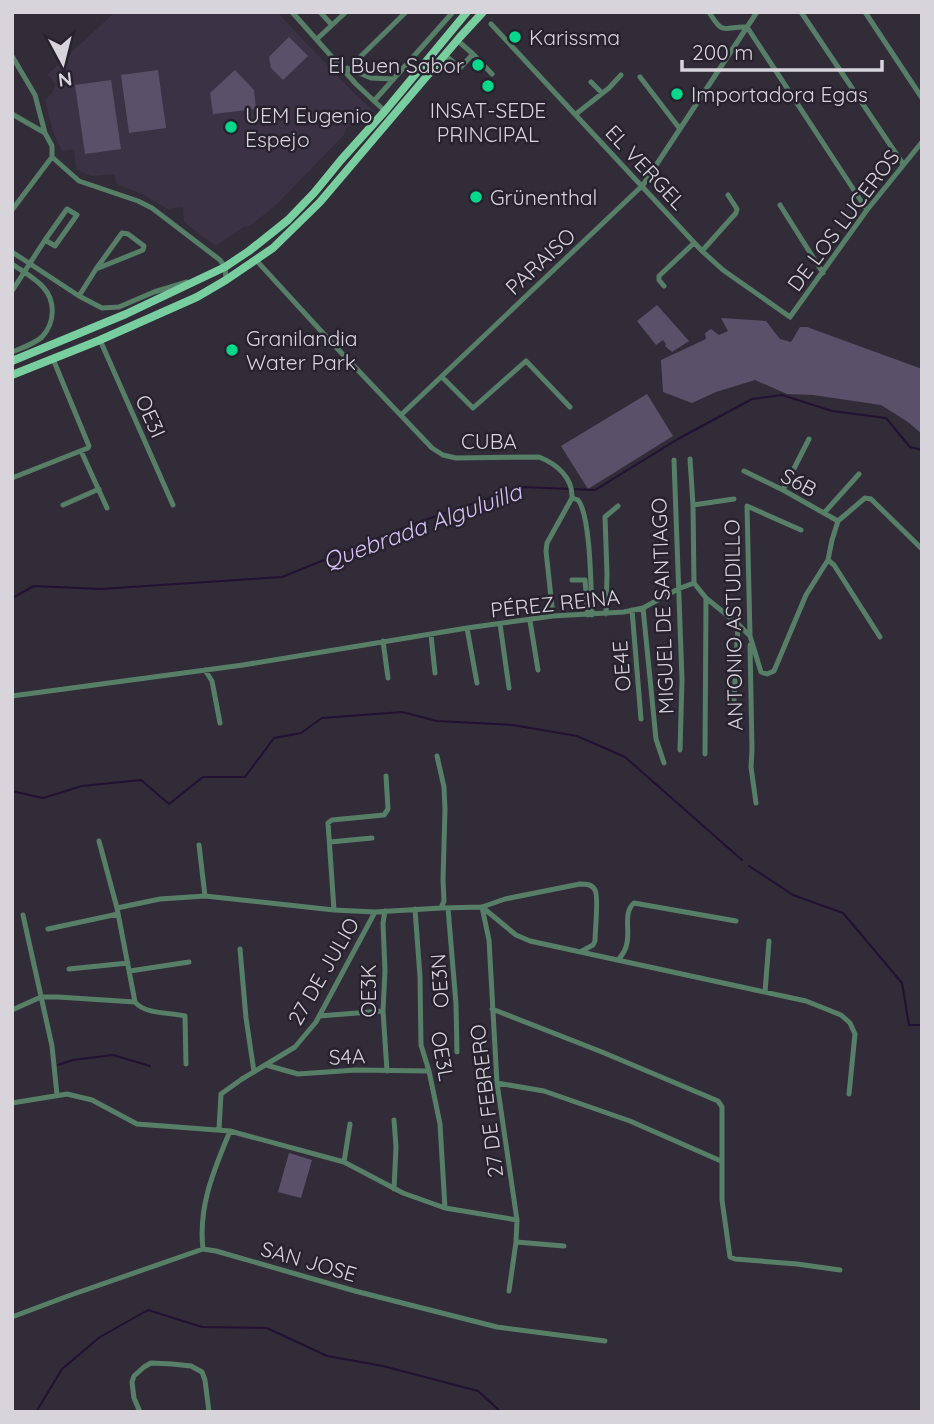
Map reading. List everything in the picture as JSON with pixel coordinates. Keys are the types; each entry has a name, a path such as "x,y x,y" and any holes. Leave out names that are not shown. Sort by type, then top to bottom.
{"main road":[{"path":"12,361 126,314 225,267 249,251 305,202 467,12"},
{"path":"12,375 197,297 256,260 289,234 320,202 483,12"}],"street":[{"path":"292,12 356,84 385,111"},
{"path":"320,12 332,25"},
{"path":"317,39 346,12"},
{"path":"350,69 406,12"},
{"path":"374,101 453,12"},
{"path":"709,12 722,29 747,27 867,210"},
{"path":"746,12 751,20"},
{"name":"PARAISO","path":"401,415 643,186 757,12"},
{"path":"802,12 903,164"},
{"path":"865,12 922,97"},
{"name":"EL VERGEL","path":"491,24 702,251 723,270 790,317"},
{"path":"432,36 442,43"},
{"path":"457,40 492,74"},
{"path":"444,55 460,68 473,54"},
{"path":"12,56 35,95 45,133 52,146 52,157 12,210"},
{"path":"341,66 371,78 393,79"},
{"path":"576,114 621,75"},
{"path":"640,77 680,130"},
{"path":"591,82 602,93"},
{"path":"12,114 45,133"},
{"name":"DE LOS LUCEROS","path":"790,317 867,210 922,142"},
{"path":"52,157 79,181 152,208 220,260 225,267 226,280"},
{"path":"702,251 736,213 737,209 728,195"},
{"path":"780,205 823,273"},
{"path":"12,291 45,240 67,209 77,215 55,246 45,240"},
{"path":"79,296 96,269 122,233 128,234 144,246 143,250 96,269"},
{"path":"664,286 659,276 694,243"},
{"name":"CUBA","path":"249,251 432,448 443,455 456,458 539,457 550,461 560,470 568,480 572,498 578,500 583,509 589,560 590,615"},
{"path":"12,252 102,308 119,307 166,288 201,279"},
{"path":"12,264 39,283 47,293 53,309 52,320 41,337 12,352"},
{"name":"OE3I","path":"100,340 173,505"},
{"path":"12,478 84,450 89,443 53,359"},
{"path":"442,377 473,408 526,360 570,407"},
{"path":"783,490 809,439"},
{"path":"84,450 107,508"},
{"path":"690,459 694,583 706,598 750,636 761,672 766,674 774,671 806,595 828,560 838,521 865,498 922,549"},
{"name":"MIGUEL DE SANTIAGO","path":"674,460 682,680 680,750"},
{"name":"S6B","path":"744,471 838,521"},
{"path":"824,513 859,474"},
{"path":"63,505 99,489"},
{"path":"553,616 547,543 572,498"},
{"path":"693,505 734,499"},
{"path":"606,614 605,517 618,506"},
{"name":"ANTONIO ASTUDILLO","path":"756,803 751,767 747,506 801,530"},
{"path":"828,560 834,565 880,637"},
{"path":"572,580 585,580 590,615"},
{"name":"PÉREZ REINA","path":"12,696 205,670 553,616 632,610 643,608 694,583"},
{"path":"705,754 706,598"},
{"path":"643,608 656,739 664,763"},
{"name":"OE4E","path":"632,610 641,719"},
{"path":"530,621 538,670"},
{"path":"500,624 509,688"},
{"path":"734,700 738,624"},
{"path":"467,628 477,683"},
{"path":"431,635 435,673"},
{"path":"383,641 388,678"},
{"path":"205,670 212,681 220,723"},
{"path":"437,756 444,787 445,809 444,901 441,908"},
{"path":"334,910 328,823 332,820 384,815 387,812 386,776"},
{"path":"330,842 372,838"},
{"path":"99,842 117,911 135,1002 144,1010 185,1016 186,1064"},
{"path":"199,845 205,896"},
{"path":"48,929 160,899 205,896 375,912 482,907 505,899 580,884 592,886 596,898 595,941 581,951"},
{"path":"620,960 628,939 627,913 634,903 736,921"},
{"path":"482,907 516,935 530,941 806,1001 841,1015 850,1023 855,1034 849,1094"},
{"name":"27 DE FEBRERO","path":"482,907 489,940 497,1083 517,1220 509,1291"},
{"name":"OE3N","path":"448,908 457,1052"},
{"name":"OE3L","path":"415,909 421,1045 442,1137 445,1208"},
{"name":"OE3K","path":"385,911 383,1011 387,1071"},
{"name":"27 DE JULIO","path":"219,1129 221,1094 295,1047 319,1016 375,912"},
{"path":"23,915 52,1046 57,1096"},
{"path":"765,992 769,941"},
{"path":"240,949 254,1072"},
{"path":"130,971 189,962"},
{"path":"69,969 128,963"},
{"path":"12,1010 41,997 135,1002"},
{"path":"492,1009 718,1101 722,1107 722,1199 730,1257 840,1270"},
{"path":"319,1016 383,1011"},
{"name":"S4A","path":"266,1065 298,1074 356,1070 429,1071"},
{"path":"497,1083 544,1091 630,1121 721,1161"},
{"path":"12,1103 67,1094 92,1100 136,1124 230,1131 344,1162 394,1189 445,1208 517,1220"},
{"path":"394,1121 394,1189"},
{"path":"344,1162 350,1124"},
{"path":"12,1317 203,1249 203,1211 230,1131"},
{"path":"516,1242 564,1246"},
{"name":"SAN JOSE","path":"203,1249 355,1292 497,1327 605,1341"},
{"path":"140,1412 134,1398 132,1382 138,1371 151,1363 191,1366 202,1372 209,1412"}],"shaded area":[{"path":"115,12 277,12 373,111 367,119 346,128 344,135 277,204 250,226 214,245 184,222 183,207 168,209 142,194 116,184 115,174 91,176 76,169 74,149 62,151 53,132 45,100 52,93 55,84 48,74"},
{"path":"289,37 308,56 283,80 271,68 269,57"},
{"path":"158,70 166,128 129,133 121,75"},
{"path":"235,70 254,90 256,109 213,114 210,93"},
{"path":"111,80 121,149 85,154 75,85"},
{"path":"657,305 689,341 672,352 663,340 656,345 637,321"},
{"path":"721,318 766,321 780,339 791,342 800,327 807,327 922,369 922,434 881,405 787,394 755,380 716,392 692,403 663,392 661,360 706,339 705,333 711,329 719,335 728,331"},
{"path":"647,394 673,436 588,489 561,446"},
{"path":"289,1153 312,1160 301,1198 278,1192"}],"waterway":[{"name":"Quebrada Alguluilla","path":"12,598 34,586 100,589 282,577 416,523 523,487 595,490 678,439 752,399 782,395 832,411 886,418 910,447 922,450"},
{"path":"12,791 43,798 82,786 141,780 169,804 203,777 245,777 274,738 301,733 322,718 402,712 437,721 513,725 577,736 625,757 742,860"},
{"path":"749,866 793,895 843,913 902,983 909,1025 922,1025"},
{"path":"58,1065 73,1060 113,1055 150,1066"},
{"path":"36,1412 62,1369 100,1337 148,1310 202,1327 267,1328 327,1356 383,1366 478,1391 501,1412"}],"place":[{"name":"Karissma","path":"515,37"},
{"name":"El Buen Sabor","path":"478,65"},
{"name":"INSAT-SEDE PRINCIPAL","path":"488,86"},
{"name":"Importadora Egas","path":"677,94"},
{"name":"UEM Eugenio Espejo","path":"231,127"},
{"name":"Grünenthal","path":"476,197"},
{"name":"Granilandia Water Park","path":"232,350"}]}
